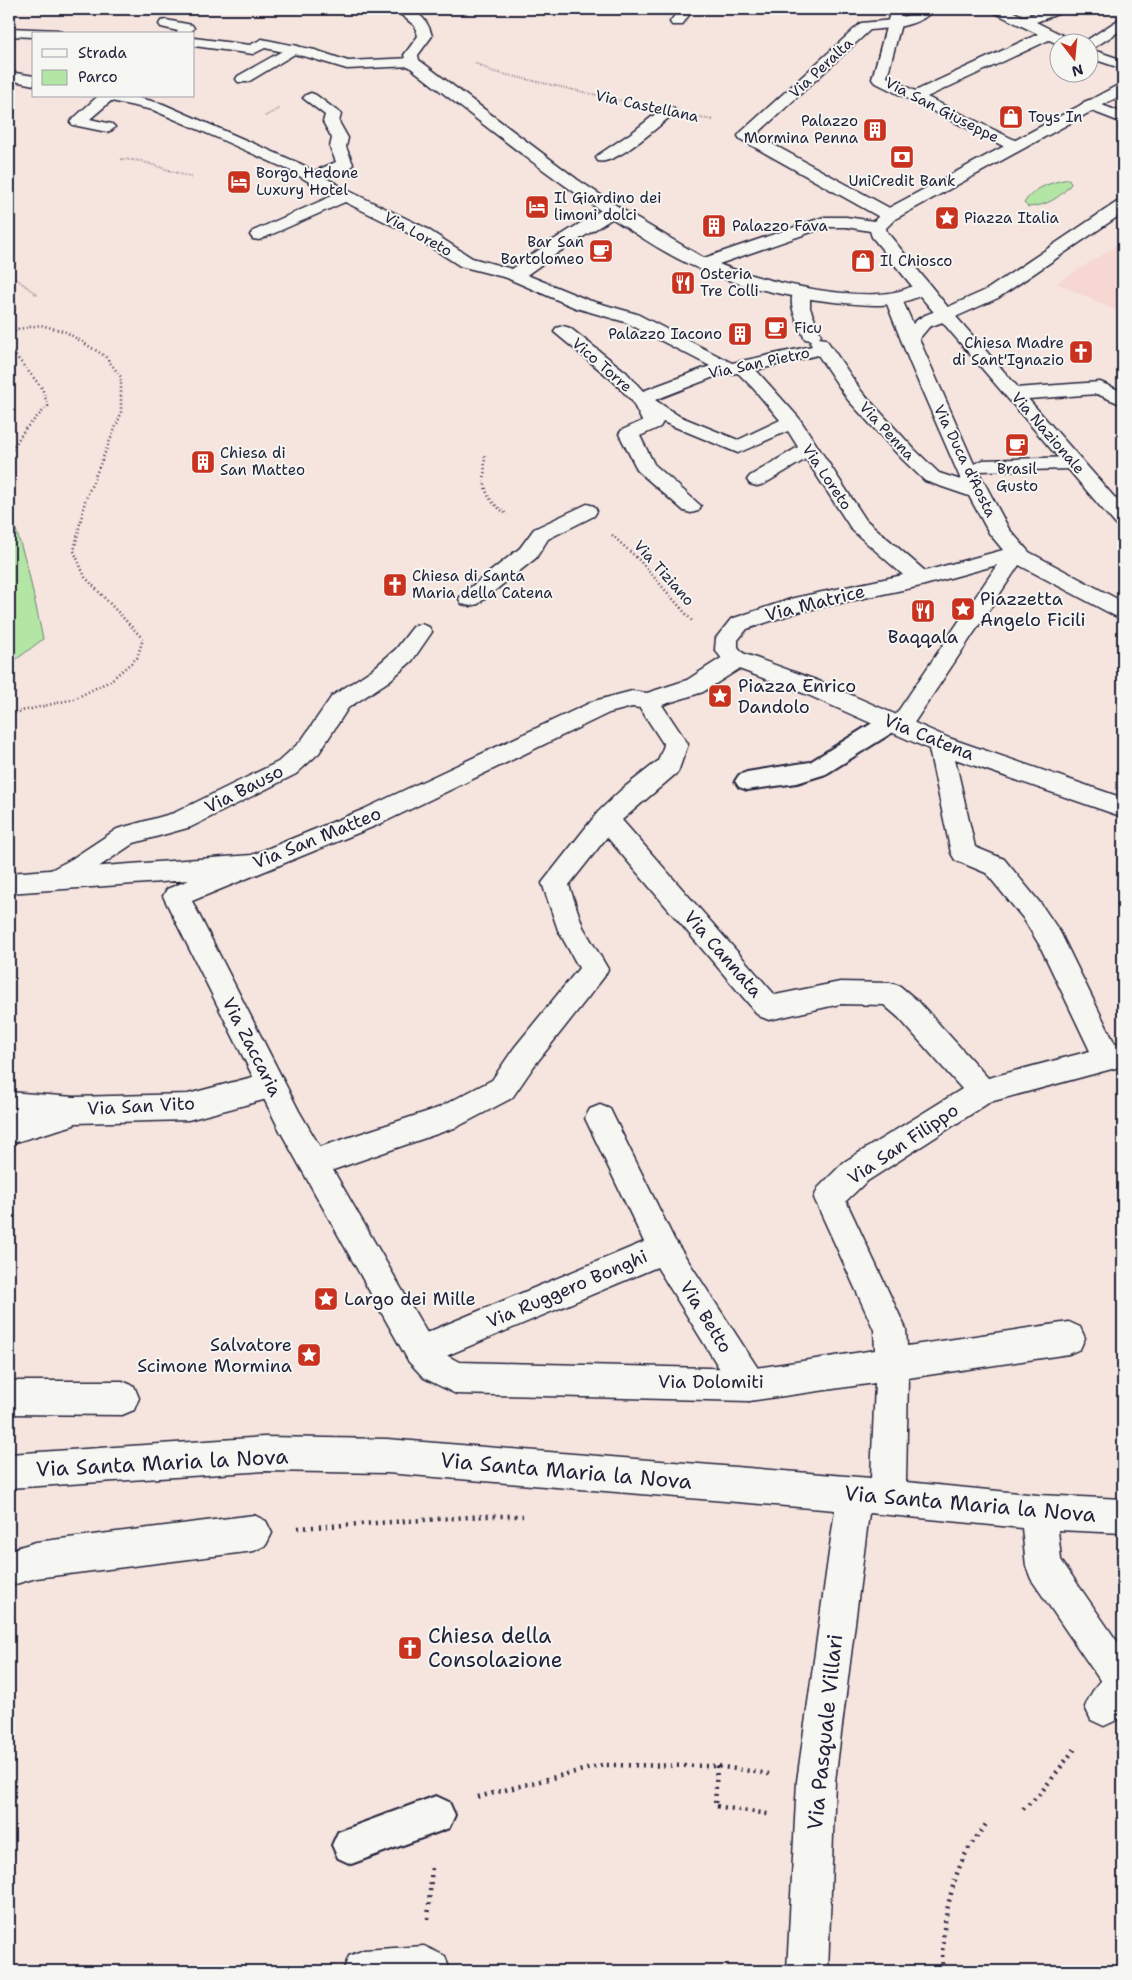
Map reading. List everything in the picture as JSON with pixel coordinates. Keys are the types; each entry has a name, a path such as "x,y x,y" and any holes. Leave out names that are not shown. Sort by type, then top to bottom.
{"street":[{"path":"401,9 422,24 425,36 411,55 412,62"},
{"path":"677,22 686,9"},
{"name":"Via San Giuseppe","path":"898,9 879,80 1015,146"},
{"name":"Via Peralta","path":"756,129 866,26 894,24 913,18 927,9"},
{"path":"998,9 1050,36"},
{"path":"1023,22 1058,9"},
{"path":"1100,38 1123,23"},
{"path":"166,24 187,28 184,32"},
{"path":"9,32 32,33"},
{"path":"914,97 1047,35"},
{"path":"195,42 253,50 262,43 293,49 348,65 412,62 567,180 674,250 703,264 733,276 801,294 870,301 894,300 911,295 922,287"},
{"path":"243,79 293,49"},
{"path":"1100,57 1123,65"},
{"path":"21,79 32,70"},
{"path":"703,264 824,222 884,221 1015,146 1123,88"},
{"path":"105,98 78,122 107,127"},
{"name":"Via Loreto","path":"128,98 145,100 314,177 345,196 418,231 466,262 514,275 582,304 631,318 735,368 760,384 792,422 859,525 921,579"},
{"path":"310,98 333,114 331,122 340,138 338,148 345,164 314,177"},
{"path":"1095,103 1123,108"},
{"path":"1095,103 1123,118"},
{"path":"604,158 640,134 668,111"},
{"path":"756,129 746,136 846,190 884,221"},
{"path":"260,235 345,196"},
{"path":"910,338 924,323 992,294 1123,206"},
{"path":"514,275 612,211"},
{"path":"884,221 878,233 945,315"},
{"name":"Via Penna","path":"801,294 801,308 818,343 855,396 908,454 932,477 977,492"},
{"name":"Via Duca d'Aosta","path":"894,300 919,363 977,492 1000,533 1016,553 1123,611"},
{"name":"Via Nazionale","path":"945,315 974,346 1123,520"},
{"name":"Vico Torre","path":"563,332 620,376 640,399"},
{"name":"Via San Pietro","path":"640,399 716,370 735,368 818,343"},
{"path":"1015,394 1100,388 1123,399"},
{"path":"640,399 672,420 738,447 792,422"},
{"path":"640,399 653,423 630,434 645,467 691,506"},
{"path":"757,480 808,449"},
{"path":"983,466 1074,463"},
{"path":"470,599 528,553 540,534 587,511"},
{"path":"895,725 962,635 1016,553"},
{"name":"Via Matrice","path":"731,654 727,638 738,624 794,605 921,579 1016,553"},
{"name":"Via Bauso","path":"54,880 79,867 126,836 182,820 287,768 310,748 340,702 381,675 404,656 421,632"},
{"name":"Via San Matteo","path":"9,884 225,869 254,865 371,818 602,707 632,699 647,701 695,686 731,654"},
{"name":"Via Catena","path":"731,654 940,744 1123,808"},
{"path":"313,1163 447,1118 502,1089 524,1056 594,969 571,930 555,883 607,819 630,797 669,766 676,744 647,701"},
{"path":"940,744 964,852 995,866 1032,911 1052,940 1118,1060"},
{"name":"Via Cannata","path":"607,819 769,1008 840,993 890,994 910,1010 982,1092"},
{"name":"Via Zaccaria","path":"254,865 176,896 271,1085 313,1163 333,1195"},
{"name":"Via San Filippo","path":"892,1364 890,1329 829,1198 855,1172 982,1092 1118,1060"},
{"name":"Via San Vito","path":"9,1105 74,1110 188,1107 271,1085"},
{"path":"9,1131 60,1118 74,1110"},
{"name":"Via Ruggero Bonghi","path":"420,1351 663,1249 600,1118"},
{"name":"Via Dolomiti","path":"333,1195 420,1351 436,1367 456,1378 749,1385 1069,1338"},
{"name":"Via Betto","path":"663,1249 749,1385"},
{"name":"Via Pasquale Villari","path":"808,1971 816,1781 871,1496 892,1364"},
{"path":"9,1397 122,1398"},
{"name":"Via Santa Maria la Nova","path":"9,1471 264,1454 387,1456 871,1496 1038,1512 1123,1516"},
{"path":"1038,1512 1044,1566 1117,1690"},
{"path":"9,1568 36,1560 254,1533"},
{"path":"364,1971 427,1969"}],"lane":[{"path":"747,780 797,774 818,768 895,725"},
{"path":"351,1845 436,1815"}],"path":[{"name":"Via Castellana","path":"425,36 442,39 472,62 494,72 756,129"},
{"path":"114,158 141,161 192,178"},
{"path":"9,273 37,295"},
{"path":"9,454 25,429 48,406 42,388 10,349 9,338 18,329 41,325 66,332 105,356 121,377 121,414 85,501 74,551 85,577 143,639 137,658 110,681 74,699 9,714"},
{"path":"485,456 485,494 494,506 540,534"},
{"name":"Via Tiziano","path":"587,511 639,560 701,632 731,654"},
{"path":"306,1527 486,1516 525,1516"},
{"path":"1023,1808 1039,1795 1077,1746"},
{"path":"427,1969 436,1815 469,1800 602,1765 716,1766 816,1781"},
{"path":"716,1766 715,1806 771,1815"},
{"path":"943,1971 941,1955 952,1885 966,1853 988,1821"}],"shaded area":[{"path":"1123,242 1123,314 1057,283"}],"green space":[{"path":"1069,179 1071,184 1052,200 1041,205 1028,207 1024,203 1038,189"},
{"path":"14,524 27,565 43,639 9,665 9,527"}],"place":[{"name":"Toys In","path":"1011,117"},
{"name":"Palazzo Mormina Penna","path":"875,130"},
{"name":"UniCredit Bank","path":"902,157"},
{"name":"Borgo Hedone Luxury Hotel","path":"239,182"},
{"name":"Il Giardino dei limoni dolci","path":"537,207"},
{"name":"Piazza Italia","path":"947,218"},
{"name":"Palazzo Fava","path":"714,226"},
{"name":"Bar San Bartolomeo","path":"601,251"},
{"name":"Il Chiosco","path":"863,261"},
{"name":"Osteria Tre Colli","path":"683,283"},
{"name":"Ficu","path":"776,328"},
{"name":"Palazzo Iacono","path":"740,334"},
{"name":"Chiesa Madre di Sant'Ignazio","path":"1081,352"},
{"name":"Brasil Gusto","path":"1017,445"},
{"name":"Chiesa di San Matteo","path":"203,462"},
{"name":"Chiesa di Santa Maria della Catena","path":"395,585"},
{"name":"Piazzetta Angelo Ficili","path":"963,609"},
{"name":"Baqqala","path":"923,611"},
{"name":"Piazza Enrico Dandolo","path":"720,696"},
{"name":"Largo dei Mille","path":"326,1299"},
{"name":"Salvatore Scimone Mormina","path":"309,1355"},
{"name":"Chiesa della Consolazione","path":"410,1648"}]}
